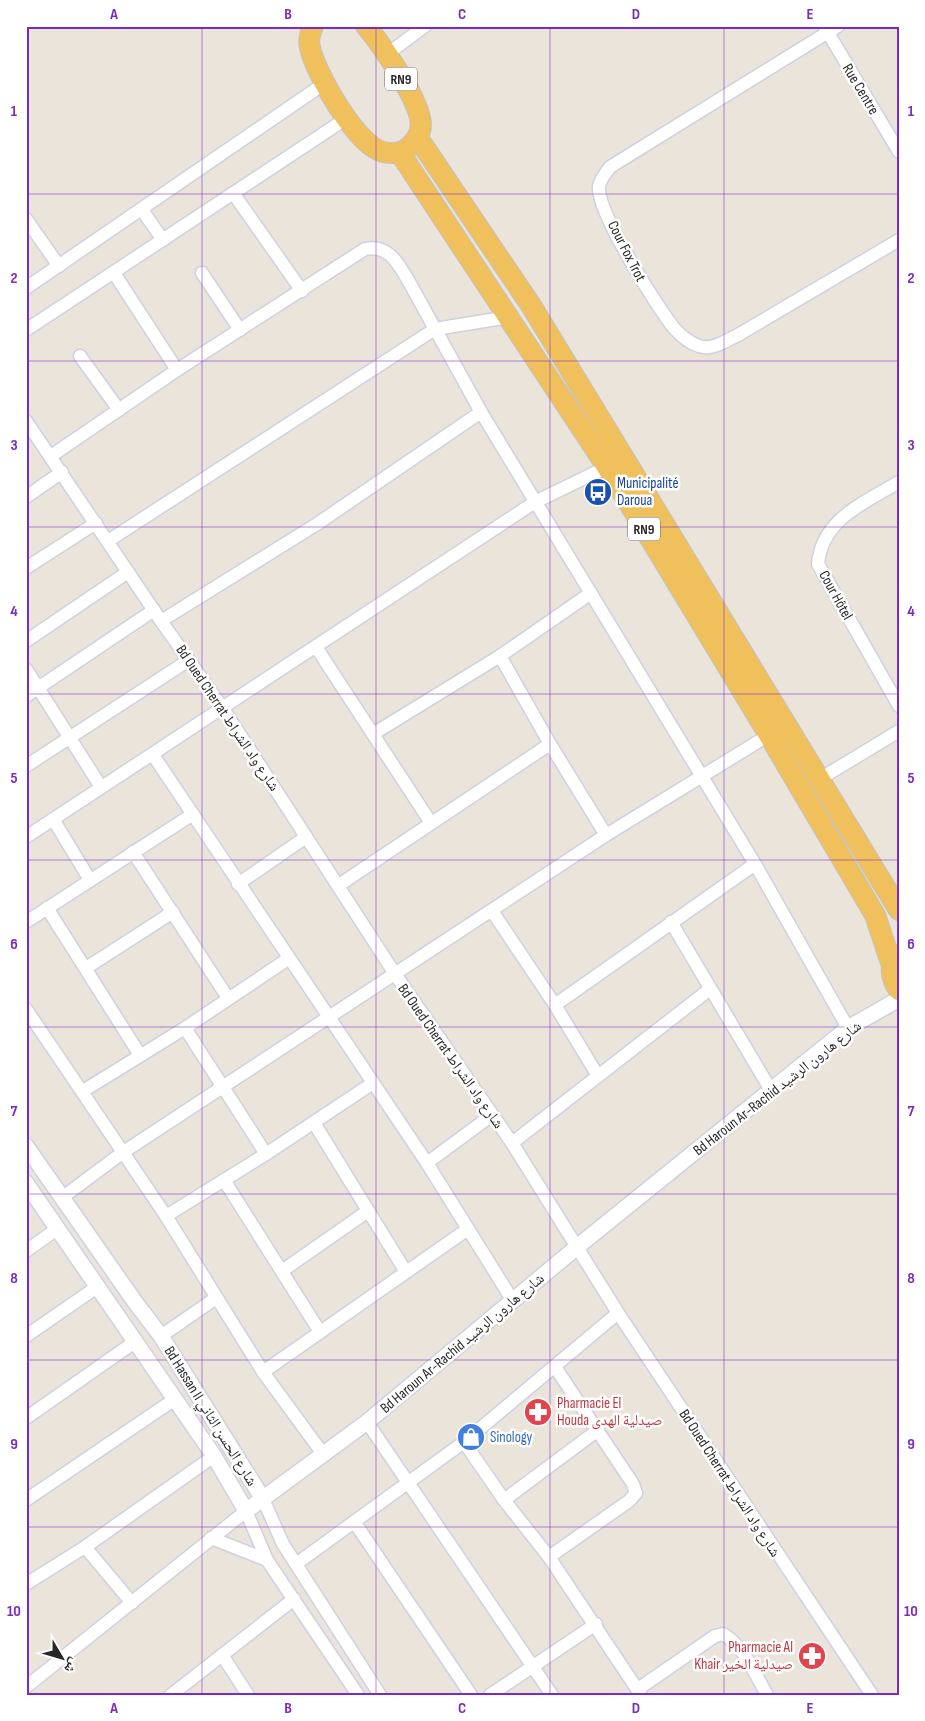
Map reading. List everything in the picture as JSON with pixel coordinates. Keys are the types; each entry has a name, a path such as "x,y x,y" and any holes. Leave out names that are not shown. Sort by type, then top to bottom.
{"highway":[{"path":"313,26 309,47 325,83 347,118 366,142 384,152 400,152 409,148 418,138"},
{"name":"RN9","path":"366,26 386,54 414,103 420,118 421,129 418,138 532,307 818,780 899,910"},
{"name":"RN9","path":"400,152 607,468 769,735 875,915 895,959 891,974 899,990"}],"street":[{"path":"386,54 425,26"},
{"name":"Rue Centre","path":"830,28 899,152"},
{"name":"Cour Fox Trot","path":"830,28 610,167 602,178 599,187 602,201 624,249 653,301 676,330 688,340 701,347 714,346 738,334 899,240"},
{"path":"26,288 325,83"},
{"path":"26,330 347,118"},
{"path":"233,193 302,291"},
{"path":"142,210 163,240"},
{"path":"26,219 59,266"},
{"path":"52,456 177,370 365,249 373,247 384,250 396,260 481,412 755,864 848,1028"},
{"path":"114,273 177,370"},
{"path":"202,273 240,330"},
{"path":"108,541 435,329 508,317"},
{"path":"80,356 119,410"},
{"path":"161,621 317,524 481,412"},
{"name":"Bd Oued Cherrat شارع واد الشراط","path":"27,423 52,456 161,621 222,707 395,974 512,1143 618,1313 872,1695"},
{"path":"26,836 153,755 222,707 535,502 607,468"},
{"path":"26,497 62,472"},
{"name":"Cour Hôtel","path":"899,482 851,510 836,523 820,548 818,564 899,706"},
{"path":"26,568 96,523"},
{"path":"26,641 128,572"},
{"path":"373,734 500,656 591,593"},
{"path":"26,696 154,610"},
{"path":"316,647 431,823"},
{"path":"500,656 550,744 606,835"},
{"path":"26,766 190,660"},
{"path":"26,669 101,787"},
{"path":"818,780 899,731"},
{"path":"63,1196 122,1153 606,835 769,735"},
{"path":"339,885 550,744"},
{"path":"153,755 288,959 427,1163 513,1301"},
{"path":"26,922 193,814"},
{"path":"52,819 90,880"},
{"path":"238,884 306,837"},
{"path":"133,852 228,998"},
{"path":"555,1005 755,864"},
{"path":"47,908 140,1055"},
{"path":"492,911 555,1005 598,1076"},
{"path":"86,968 173,912"},
{"path":"671,922 772,1092"},
{"path":"83,1091 185,1028 288,959"},
{"path":"512,1143 710,989"},
{"name":"Bd Haroun Ar-Rachid شارع هارون الرشيد","path":"26,1687 211,1538 367,1422 577,1247 772,1092 848,1028 899,999"},
{"path":"28,1015 83,1091 122,1153 166,1216 263,1372 323,1454"},
{"path":"185,1028 266,1154"},
{"path":"166,1216 266,1154 374,1083"},
{"path":"427,1163 492,1115"},
{"path":"314,1123 406,1272"},
{"name":"Bd Hassan II شارع الحسن الثاني","path":"26,1146 31,1163 63,1196 135,1302 161,1336 262,1499 272,1523 296,1564 380,1695"},
{"path":"224,1180 320,1332"},
{"name":"Bd Hassan II شارع الحسن الثاني","path":"26,1183 214,1456 246,1511 267,1560 358,1695"},
{"path":"282,1271 368,1211"},
{"path":"26,1251 57,1229"},
{"path":"263,1372 468,1229"},
{"path":"26,1336 97,1287"},
{"path":"161,1336 216,1298"},
{"path":"296,1564 464,1442 618,1313"},
{"path":"26,1418 136,1341"},
{"path":"549,1557 629,1501 636,1493 634,1484 555,1367"},
{"path":"26,1500 175,1399"},
{"path":"367,1422 552,1695"},
{"path":"504,1500 598,1430"},
{"path":"464,1442 504,1500 549,1557 596,1624 640,1692 715,1636 723,1634 732,1639 741,1650 767,1695"},
{"path":"26,1584 85,1547 214,1456"},
{"path":"355,1523 471,1695"},
{"path":"211,1538 267,1560"},
{"path":"85,1547 132,1603"},
{"path":"171,1695 294,1599"},
{"path":"490,1695 596,1624"},
{"path":"222,1655 248,1695"},
{"path":"26,1692 29,1695"}],"place":[{"name":"Municipalité Daroua","path":"598,492"},
{"name":"Pharmacie El Houda صيدلية الهدى","path":"538,1412"},
{"name":"Sinology","path":"471,1437"},
{"name":"Pharmacie Al Khair صيدلية الخير","path":"812,1656"}]}
